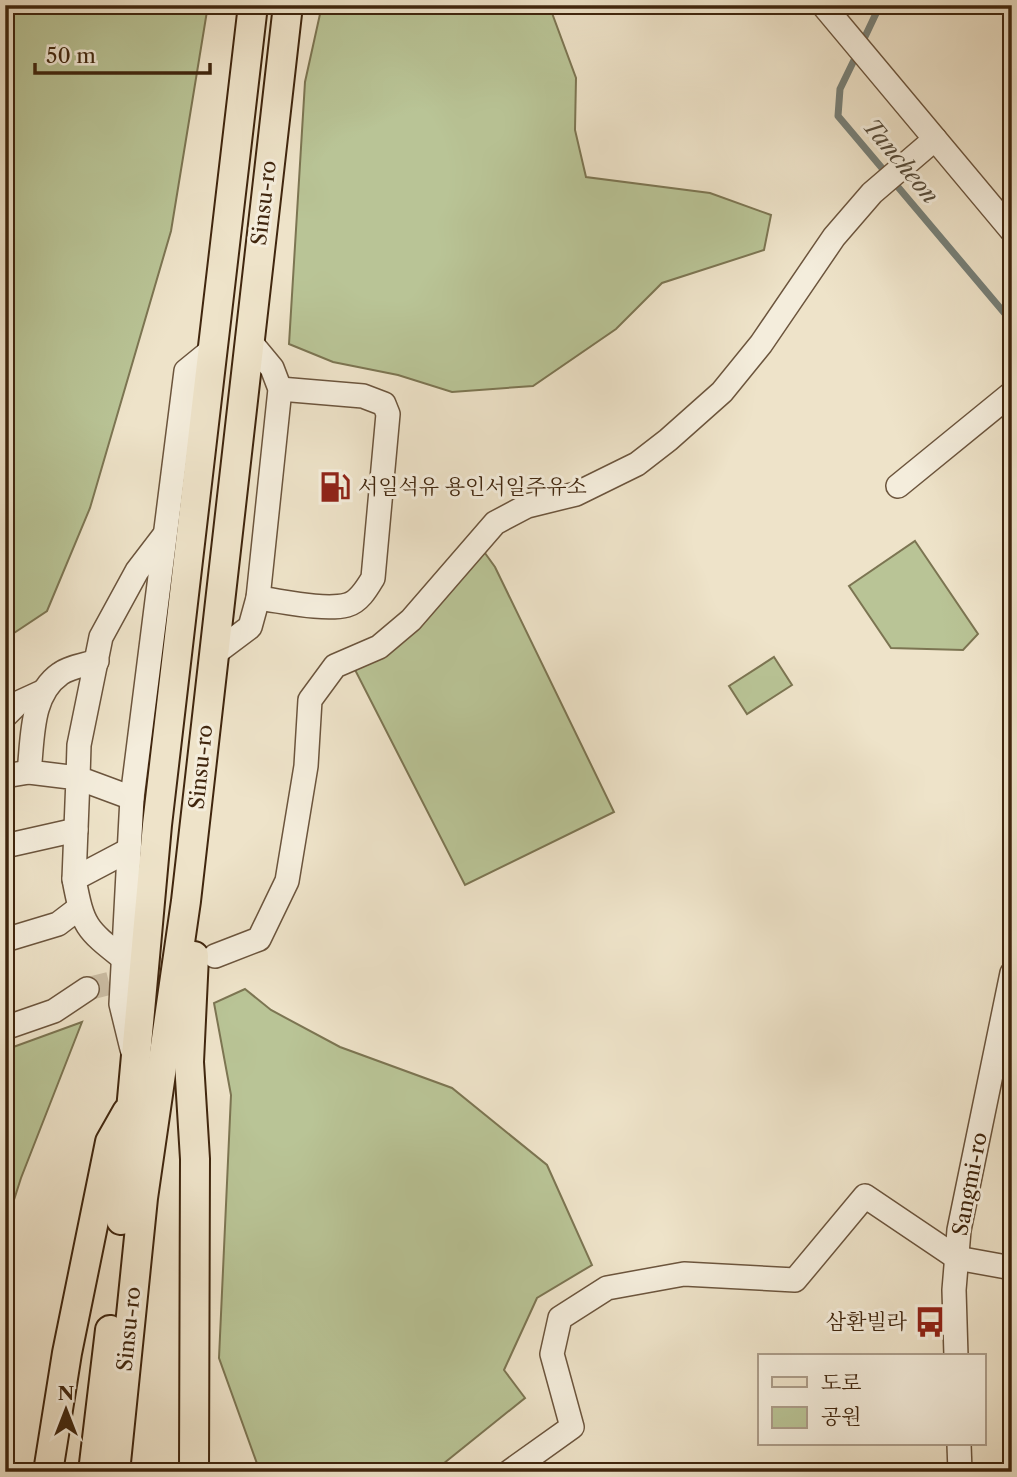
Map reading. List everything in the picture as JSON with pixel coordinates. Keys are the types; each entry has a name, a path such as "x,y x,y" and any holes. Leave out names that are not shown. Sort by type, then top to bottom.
{"main road":[{"name":"Sinsu-ro","path":"93,1472 137,1072 157,825 253,5"},
{"name":"Sinsu-ro","path":"115,1472 143,1198 186,901 288,5"},
{"path":"186,901 194,958 189,1062 195,1159 194,1472"},
{"path":"48,1472 67,1353 110,1142 133,1100"}],"street":[{"path":"823,5 1012,232"},
{"path":"215,956 258,939 287,881 306,766 310,700 335,666 379,647 411,620 495,523 527,506 576,494 637,464 668,440 722,391 761,344 834,237 872,193 935,139"},
{"path":"214,654 250,627 258,598 280,389 272,368 248,340"},
{"path":"137,1072 121,1004 132,798 186,371 213,349"},
{"path":"258,598 315,605 348,605 363,595 373,578 388,414 384,404 363,396 280,389"},
{"path":"898,486 1012,393"},
{"path":"124,959 91,933 79,908 75,879 79,745 101,637 138,571 165,534"},
{"path":"5,716 18,703 42,692 61,673 97,661"},
{"path":"29,772 42,692"},
{"path":"5,776 29,772 78,778 132,798"},
{"path":"5,846 76,830"},
{"path":"75,879 129,850"},
{"path":"5,940 58,924 79,908"},
{"name":"Sangmi-ro","path":"956,1354 959,1230 1012,972"},
{"path":"5,1028 54,1011 87,989"},
{"path":"509,1472 572,1427 552,1354 560,1318 607,1288 684,1275 795,1280 865,1196 957,1258 1012,1268"},
{"path":"959,1446 960,1472"}],"green space":[{"path":"5,5 208,5 171,231 90,508 47,611 5,639"},
{"path":"322,5 549,5 576,78 575,130 586,177 710,193 771,215 764,250 662,283 616,329 533,386 452,392 398,375 333,362 289,344 305,82"},
{"path":"915,541 978,634 963,650 891,648 849,586"},
{"path":"477,542 495,567 614,812 465,885 350,660 379,647"},
{"path":"774,657 792,685 747,714 729,686"},
{"path":"245,989 271,1010 340,1047 452,1088 547,1165 592,1265 537,1298 504,1370 525,1398 433,1472 260,1472 219,1358 231,1095 214,1003"},
{"path":"82,1022 21,1178 5,1228 5,1050"}],"waterway":[{"name":"Tancheon","path":"862,43 880,5"},
{"name":"Tancheon","path":"857,54 840,89 838,116 1012,322"}],"tunnel":[{"path":"87,989 192,962"}],"place":[{"name":"서일석유 용인서일주유소","path":"335,487"},
{"name":"삼환빌라","path":"930,1322"}]}
